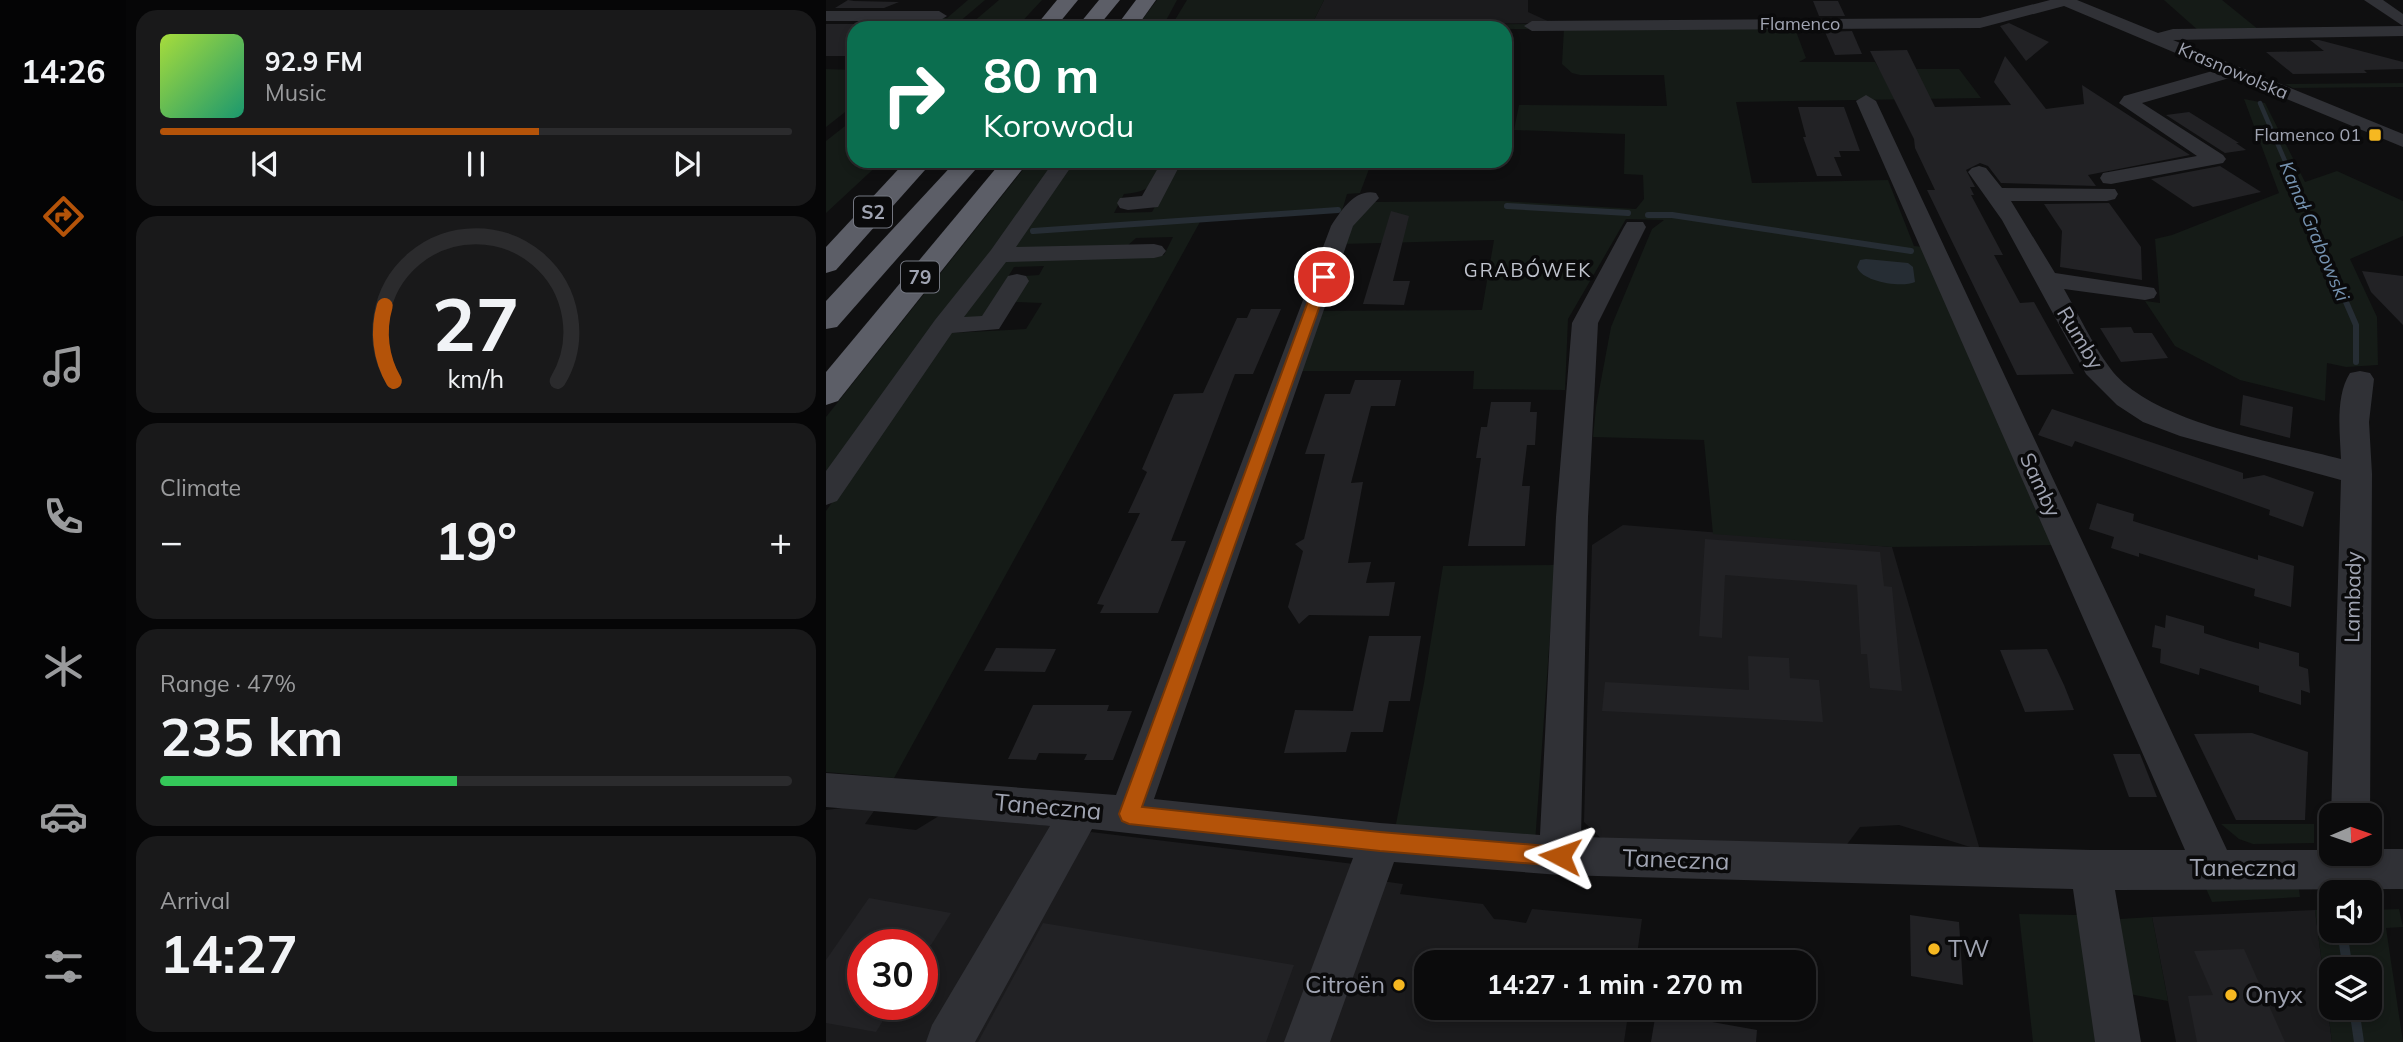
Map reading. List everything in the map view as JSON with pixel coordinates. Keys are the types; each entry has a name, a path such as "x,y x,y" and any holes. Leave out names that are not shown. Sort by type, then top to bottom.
{"highway":[{"path":"1050,21 1069,0"},
{"path":"1092,21 1110,0"},
{"path":"1130,21 1146,0"},
{"path":"826,228 897,168"},
{"name":"S2","path":"826,264 914,168"},
{"name":"S2","path":"826,320 964,168"},
{"name":"79","path":"826,394 1010,168"}],"street":[{"path":"2372,0 2403,21"},
{"name":"Flamenco","path":"1537,25 1980,23 2064,1"},
{"name":"Krasnowolska","path":"2064,1 2398,135"},
{"path":"826,16 939,16"},
{"path":"2157,39 2173,34 2403,31"},
{"path":"1997,195 2109,186 2216,159 2129,103 2130,100 2233,71"},
{"name":"Samby","path":"1866,101 2214,868"},
{"path":"826,494 944,325 999,255 1060,168"},
{"path":"1128,203 1150,202 1168,168"},
{"name":"Rumby","path":"1979,172 1997,195 2100,374 2127,399 2153,416 2190,429 2357,474"},
{"path":"1129,814 1342,226 1350,214 1368,198"},
{"path":"1560,856 1573,517 1585,323 1635,226"},
{"path":"999,255 1154,251"},
{"path":"2045,279 2145,293"},
{"path":"944,325 990,324 1017,281"},
{"name":"Lambady","path":"2351,803 2357,474 2354,400 2360,379"},
{"name":"Taneczna","path":"826,790 1129,814 1380,842 1560,856 2091,870 2319,863"},
{"path":"949,1042 1081,810"},
{"path":"1307,1042 1380,842"},
{"name":"Taneczna","path":"2382,866 2403,869"},
{"path":"2091,870 2118,1042"}],"shaded area":[{"path":"968,0 985,0 960,21 871,21 878,17 947,18"},
{"path":"999,0 1042,0 1022,21 974,21"},
{"path":"1157,0 1177,0 1166,21 1141,21"},
{"path":"1187,0 1324,0 1314,21 1174,21"},
{"path":"1324,0 1528,0 1528,12 1552,23 1512,23 1512,21 1314,21"},
{"path":"2164,0 2222,0 2259,30 2199,31"},
{"path":"1512,24 1529,24 1528,29 1512,29"},
{"path":"1794,26 1806,58 1799,62 1875,62 1879,69 1959,69 1981,98 1736,102 1752,183 1888,180 1914,246 1924,247 2058,545 1892,547 1713,534 1704,440 1593,437 1611,327 1652,229 1664,220 1626,219 1568,319 1565,390 1473,389 1474,371 1298,371 1318,311 1482,310 1494,240 1342,244 1352,224 1375,202 1502,201 1636,209 1644,199 1643,175 1624,174 1625,134 1514,130 1519,105 1667,106 1664,75 1572,73 1562,64 1564,28"},
{"path":"826,69 847,70 847,110 826,127"},
{"path":"2403,83 2403,87 2293,88 2285,84"},
{"path":"2244,99 2265,103 2305,182 2337,171 2403,201 2403,236 2350,259 2377,317 2378,365 2346,367 2327,363 2325,401 2240,380 2175,346 2145,301 2160,303 2155,239 2172,235 2279,193"},
{"path":"847,124 847,168 874,168 826,213 826,141"},
{"path":"1024,168 1054,168 826,479 826,417"},
{"path":"1067,168 1162,168 1147,189 1124,194 1114,213 1152,212 1176,168 1369,168 1360,193 1347,194 1342,211 1201,220 894,778 826,772 826,511 950,333 1026,329 1042,303 1013,302 1024,276 1039,275 1044,266 1014,267 982,320 958,320 1000,263 1009,259 1164,255 1173,237 1136,238 1126,247 1010,250"},
{"path":"1860,260 1908,263 1913,267 1915,282 1892,284 1866,277 1857,267"},
{"path":"1623,525 1892,547 1980,850 1899,825 1860,827 1842,851 1610,847 1584,822 1592,545"},
{"path":"1555,565 1535,843 1395,829 1424,683 1443,566"},
{"path":"858,806 876,808 865,824 916,830 942,814 1050,826 1077,842 1091,832 1354,864 1352,877 1403,884 1400,894 1483,904 1494,919 1526,923 1532,909 1642,919 1638,950 1414,950 1414,1020 1627,1020 1624,1042 826,1042 826,810"},
{"path":"2221,824 2314,824 2314,843 2253,844 2239,839"},
{"path":"2298,883 2300,897 2212,902 2204,884"},
{"path":"2399,909 2403,927 2386,928 2403,1042 2332,1042 2329,1020 2382,1020 2382,957 2321,957 2319,943 2382,943 2382,910"},
{"path":"2315,910 2321,957 2319,1020 2329,1020 2332,1042 2176,1042 2152,917"},
{"path":"2315,910 2319,910 2319,941"},
{"path":"2019,914 2078,915 2096,1042 2033,1042"},
{"path":"2152,917 2168,1001 2129,994 2120,919"}],"building":[{"path":"848,0 899,2 884,8 835,8"},
{"path":"1813,1 1838,1 1845,16 1819,16"},
{"path":"2009,23 2049,42 2026,61 2000,26"},
{"path":"826,24 847,24 847,56 826,56"},
{"path":"1852,31 1862,54 1835,55 1825,32"},
{"path":"2310,40 2403,62 2403,69 2364,70 2367,73 2293,74 2266,52 2324,51"},
{"path":"1907,50 1935,107 2011,105 1994,82 2005,56 2046,109 2084,104 2082,85 2190,155 2088,175 2096,186 2001,183 1988,166 1980,163 1966,170 1975,187 1970,187 1974,195 1971,195 2003,255 1994,255 2020,303 2034,302 2074,374 2017,375 1927,190 1935,190 1915,148 1914,139 1870,51"},
{"path":"1798,107 1844,107 1860,151 1839,151 1841,157 1834,157 1842,176 1817,176 1803,137 1806,137"},
{"path":"2189,112 2246,150 2225,153 2166,115"},
{"path":"2220,166 2261,192 2193,207 2151,179"},
{"path":"2109,203 2141,247 2142,280 2060,267 2062,231 2044,204"},
{"path":"1391,211 1409,216 1393,281 1410,281 1404,305 1363,304"},
{"path":"2362,271 2403,276 2403,325 2371,292"},
{"path":"1251,309 1281,309 1253,374 1235,374 1171,541 1186,541 1158,613 1100,613 1104,605 1097,604 1140,513 1128,513 1147,472 1142,469 1174,394 1203,393 1237,318 1247,318"},
{"path":"2131,327 2134,333 2152,333 2168,358 2121,362 2100,328"},
{"path":"1355,380 1401,380 1395,406 1371,406 1351,483 1363,482 1348,563 1371,562 1366,583 1395,582 1389,616 1309,615 1299,624 1288,607 1303,551 1295,544 1304,539 1325,454 1305,454 1325,394 1350,394"},
{"path":"2243,395 2293,407 2290,438 2240,425"},
{"path":"1491,402 1531,402 1530,412 1537,412 1535,445 1527,445 1522,486 1530,486 1525,546 1468,546 1481,458 1476,458 1481,427 1487,427"},
{"path":"2052,409 2243,473 2243,479 2264,475 2314,492 2303,527 2269,515 2270,510 2075,441 2072,447 2038,435"},
{"path":"2097,503 2134,514 2133,521 2258,560 2258,555 2294,566 2291,607 2254,596 2255,589 2139,553 2139,557 2111,548 2114,537 2089,529"},
{"path":"1705,539 1880,552 1884,586 1892,587 1902,691 1870,688 1867,654 1861,654 1857,585 1725,575 1722,638 1699,636"},
{"path":"2166,615 2204,626 2204,633 2230,641 2259,649 2259,642 2299,653 2299,666 2308,669 2310,693 2301,690 2301,705 2259,692 2259,686 2200,668 2199,675 2160,663 2161,649 2152,647 2155,625 2165,628"},
{"path":"1369,636 1421,636 1410,701 1389,701 1383,732 1351,732 1346,752 1284,753 1295,710 1353,711"},
{"path":"996,648 1056,649 1045,672 984,671"},
{"path":"2047,649 2074,710 2025,712 2000,650"},
{"path":"1748,656 1789,658 1790,678 1819,680 1823,722 1602,711 1605,682 1749,690"},
{"path":"1033,705 1109,705 1107,711 1132,711 1113,760 1084,760 1087,754 1039,753 1036,760 1008,759"},
{"path":"2252,733 2308,752 2305,820 2236,820 2194,734"},
{"path":"2113,754 2140,754 2157,797 2129,797"},
{"path":"869,898 951,913 938,934 938,929 848,929"},
{"path":"1910,915 1959,922 1963,985 1911,976"},
{"path":"1043,923 1294,965 1266,1042 978,1042"},
{"path":"847,930 847,1020 883,1020 876,1032 826,1023 826,960"},
{"name":"Onyx","path":"2244,949 2285,1042 2197,1042 2188,996 2213,995 2194,951"},
{"path":"1655,1020 1701,1020 1757,1030 1756,1042 1651,1042"}],"waterway":[{"name":"Kanał Grabowski","path":"2260,103 2288,168"},
{"name":"Kanał Grabowski","path":"2287,166 2356,325 2356,362"},
{"path":"1507,206 1628,213"},
{"path":"1033,231 1338,210"},
{"path":"1648,215 1672,215 1911,251"},
{"name":"Kanał Grabowski","path":"2344,943 2346,957"},
{"name":"Kanał Grabowski","path":"2356,1020 2359,1042"}],"place":[{"name":"Flamenco 01","path":"2375,135"},
{"name":"TW","path":"1934,949"},
{"name":"Citroën","path":"1399,985"},
{"name":"Onyx","path":"2231,995"}],"district":[{"name":"GRABÓWEK","path":"1528,270"}],"route":[{"path":"1324,277 1129,814 1380,842 1560,856"}]}
